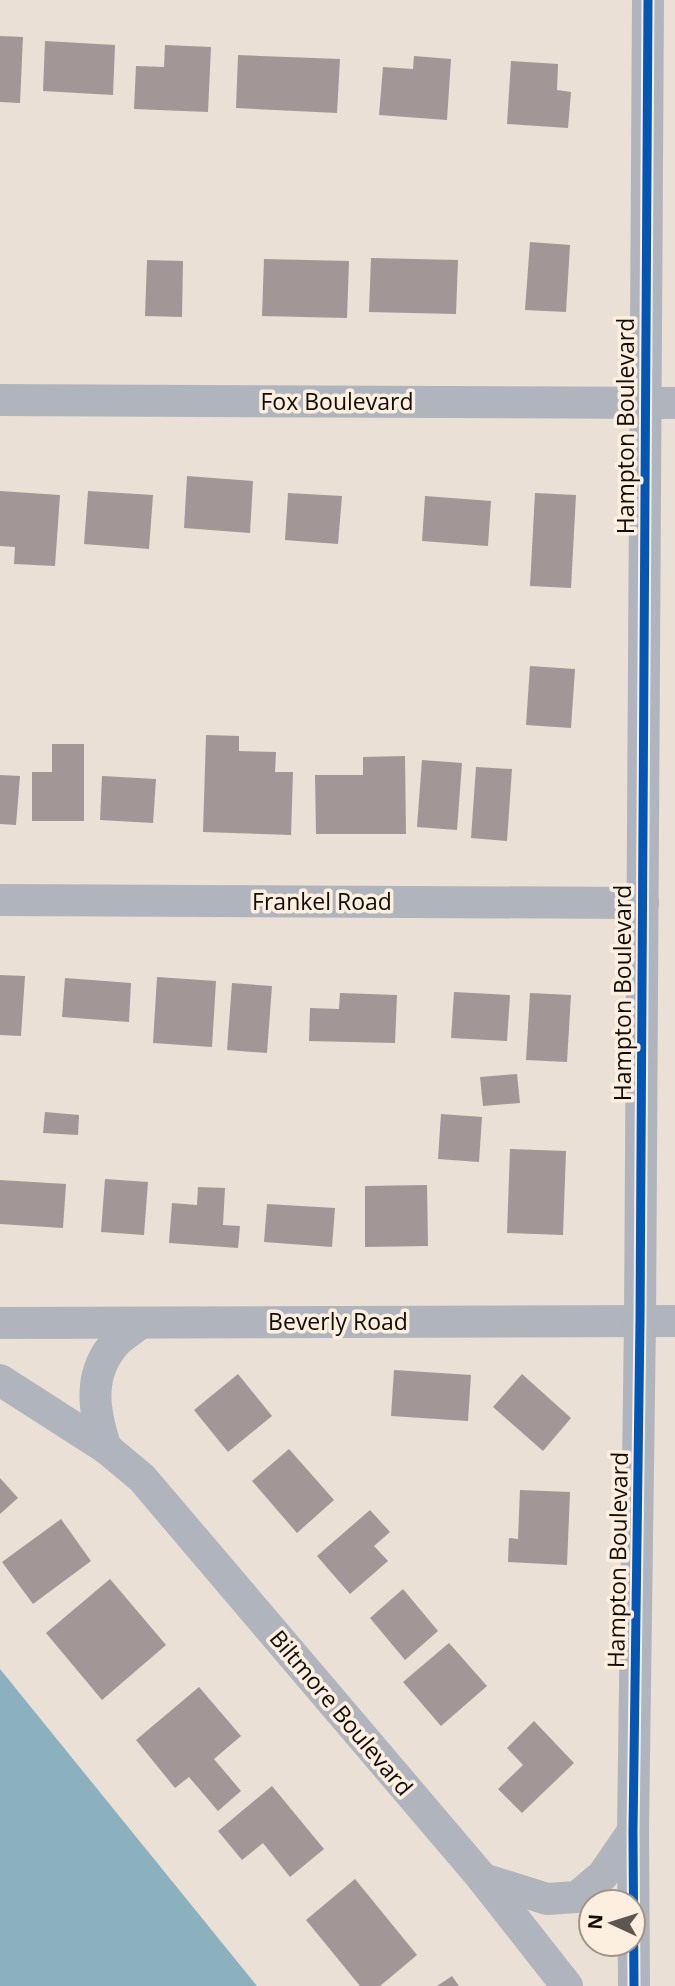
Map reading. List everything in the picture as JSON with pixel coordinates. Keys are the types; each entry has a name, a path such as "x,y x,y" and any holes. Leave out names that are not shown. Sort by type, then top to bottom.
{"street":[{"name":"Hampton Boulevard","path":"634,1986 633,1831 643,903 660,403 648,0"},
{"name":"Fox Boulevard","path":"0,400 660,403"},
{"name":"Frankel Road","path":"0,900 643,903"},
{"name":"Beverly Road","path":"0,1323 675,1321"},
{"path":"106,1448 97,1422 96,1384 108,1353 140,1323"},
{"name":"Biltmore Boulevard","path":"0,1380 106,1448 142,1478 483,1879 567,1986"},
{"path":"483,1879 547,1899 577,1897 603,1875 633,1831"}],"water":[{"path":"0,1669 257,1986 0,1986"}],"building":[{"path":"0,36 23,37 20,103 0,102"},
{"path":"45,41 115,45 113,95 43,91"},
{"path":"165,45 211,47 208,112 134,109 136,66 164,67"},
{"path":"238,55 340,59 337,113 236,108"},
{"path":"414,56 451,59 447,120 379,115 383,67 413,69"},
{"path":"511,61 558,64 557,90 571,92 568,128 507,124"},
{"path":"530,242 570,245 566,312 525,310"},
{"path":"371,258 458,260 456,314 369,312"},
{"path":"264,259 349,261 347,318 262,316"},
{"path":"147,260 183,261 182,317 145,316"},
{"path":"187,476 253,481 250,533 184,528"},
{"path":"0,491 60,495 55,566 14,564 15,547 0,546"},
{"path":"88,491 153,495 149,549 84,544"},
{"path":"288,493 342,496 338,544 285,540"},
{"path":"535,493 576,495 571,588 530,586"},
{"path":"425,496 491,501 488,546 422,541"},
{"path":"530,666 575,669 571,728 526,725"},
{"path":"206,735 239,736 239,751 276,752 275,772 293,772 291,835 203,832"},
{"path":"52,744 84,744 84,821 32,821 32,772 52,772"},
{"path":"405,756 406,834 316,834 315,775 363,775 363,757"},
{"path":"422,760 462,763 457,830 417,827"},
{"path":"476,767 512,769 507,841 471,838"},
{"path":"0,775 20,776 16,825 0,824"},
{"path":"102,776 156,779 153,823 100,820"},
{"path":"0,975 25,976 21,1036 0,1035"},
{"path":"157,977 216,981 212,1047 153,1043"},
{"path":"65,978 131,983 129,1022 62,1017"},
{"path":"232,983 272,986 267,1053 227,1050"},
{"path":"454,992 510,995 507,1041 451,1038"},
{"path":"340,993 397,995 395,1043 309,1041 310,1008 339,1009"},
{"path":"530,993 571,995 567,1062 526,1060"},
{"path":"517,1074 520,1103 483,1106 480,1077"},
{"path":"45,1112 79,1115 78,1135 43,1133"},
{"path":"441,1114 482,1117 479,1162 438,1159"},
{"path":"510,1149 566,1151 563,1235 507,1233"},
{"path":"105,1179 148,1182 144,1235 101,1232"},
{"path":"0,1180 66,1184 63,1228 0,1224"},
{"path":"427,1185 428,1246 365,1247 365,1186"},
{"path":"198,1187 225,1188 223,1225 240,1226 238,1248 169,1243 172,1203 197,1205"},
{"path":"267,1204 335,1208 332,1247 264,1242"},
{"path":"394,1370 471,1375 468,1421 391,1416"},
{"path":"238,1374 272,1416 228,1452 194,1410"},
{"path":"522,1374 571,1418 543,1451 493,1407"},
{"path":"289,1449 334,1500 297,1533 252,1481"},
{"path":"0,1478 18,1498 0,1514"},
{"path":"520,1490 570,1492 567,1565 508,1562 509,1538 518,1539"},
{"path":"370,1510 390,1532 374,1546 388,1561 350,1594 317,1556"},
{"path":"61,1519 91,1561 33,1604 2,1562"},
{"path":"110,1579 166,1645 102,1700 46,1633"},
{"path":"403,1589 438,1631 405,1660 370,1618"},
{"path":"449,1643 487,1686 441,1726 403,1682"},
{"path":"199,1687 241,1736 214,1759 241,1791 218,1811 189,1777 175,1788 136,1740"},
{"path":"534,1721 574,1763 522,1813 498,1789 523,1765 507,1748"},
{"path":"272,1786 324,1849 290,1877 263,1843 242,1860 218,1831"},
{"path":"355,1879 417,1955 380,1986 360,1986 306,1920"},
{"path":"452,1976 459,1986 437,1986"}],"cycle path":[{"path":"634,1986 648,0"}]}
